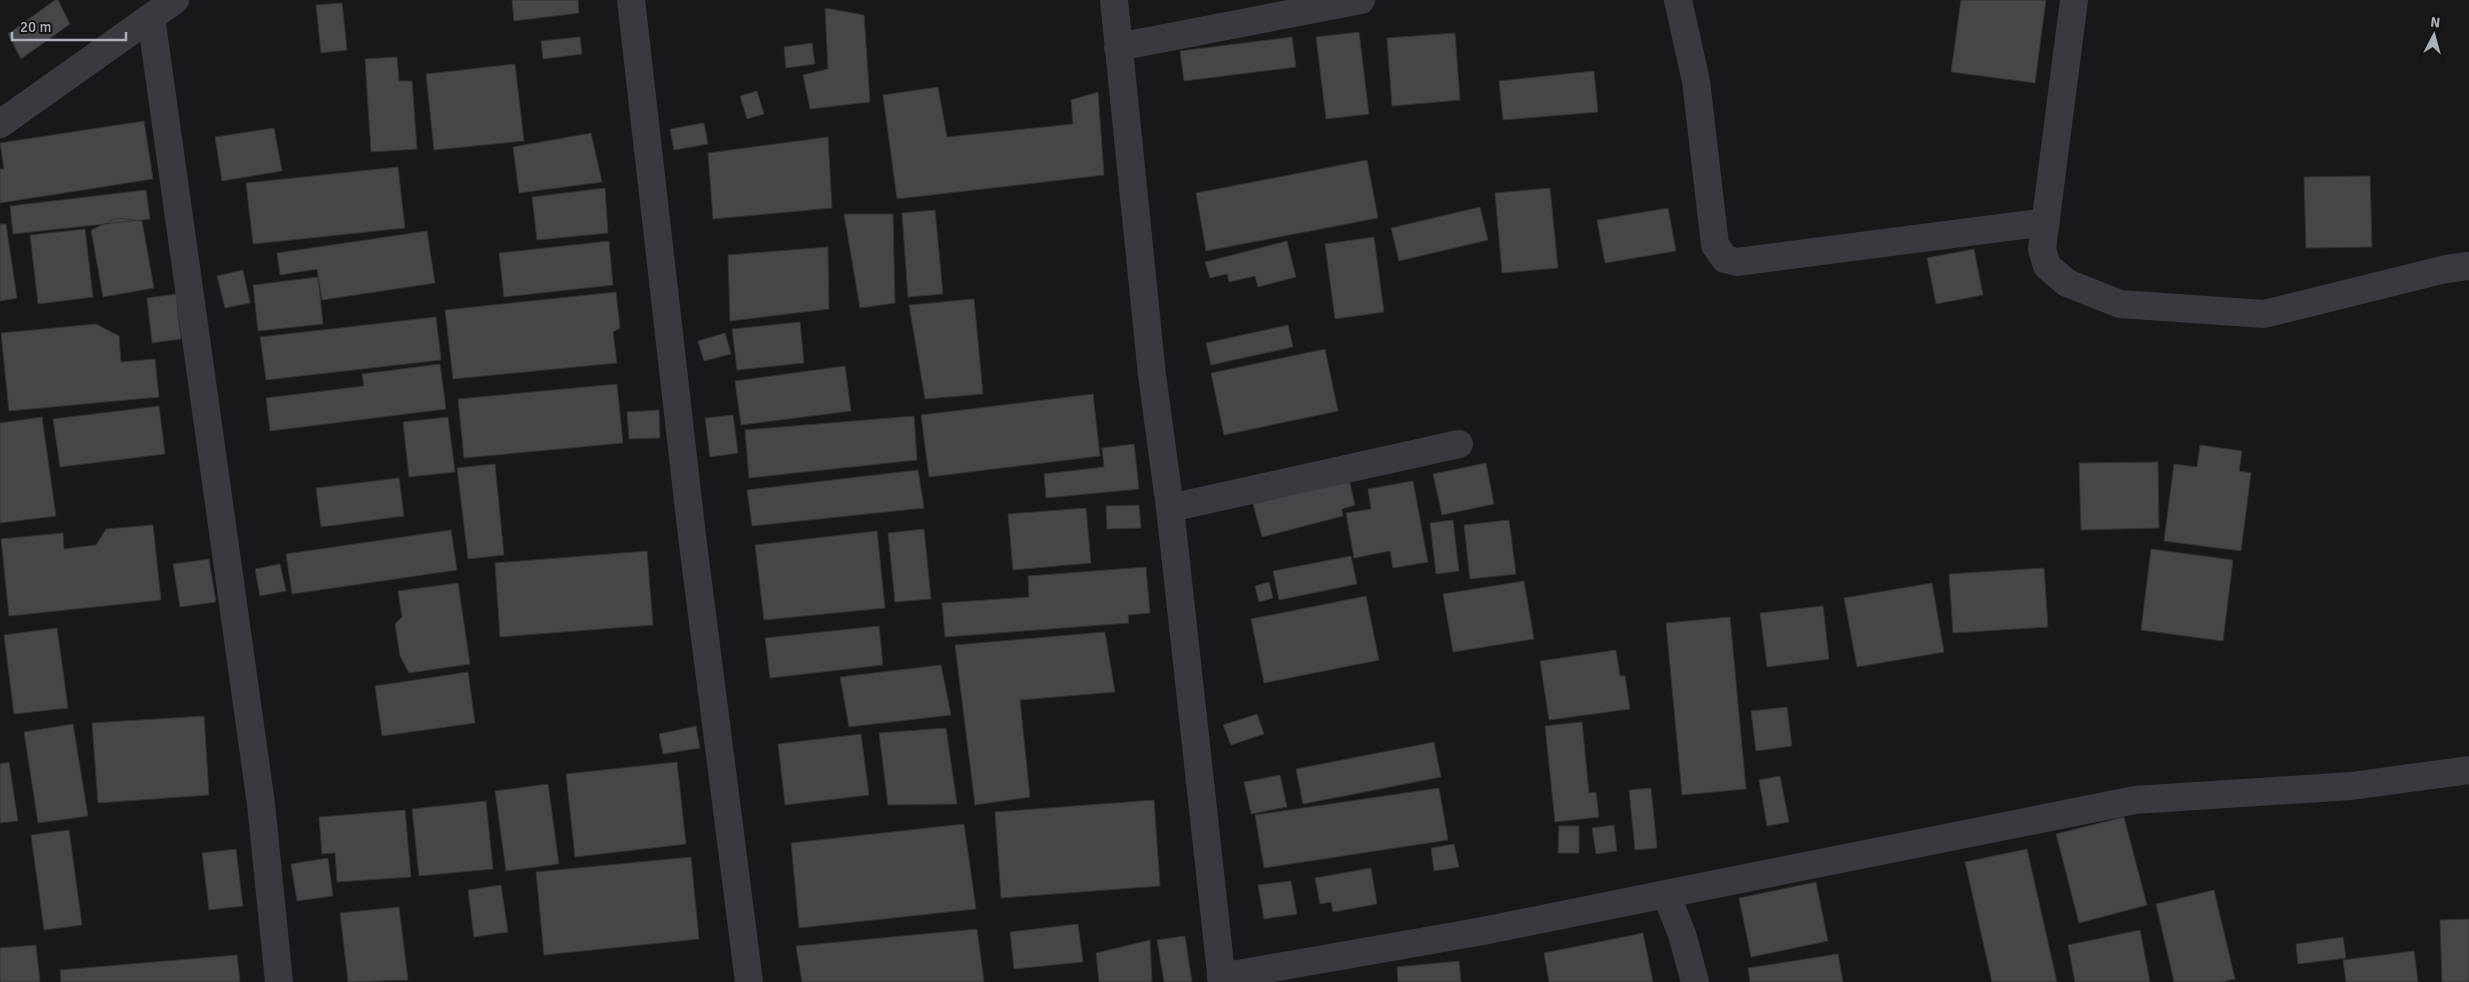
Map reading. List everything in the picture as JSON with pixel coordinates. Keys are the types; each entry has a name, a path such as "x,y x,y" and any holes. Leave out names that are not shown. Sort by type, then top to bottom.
{"street":[{"path":"0,124 175,0"},
{"path":"631,0 692,536 748,982"},
{"path":"1114,0 1152,375 1170,508 1222,980 1483,931 2135,800 2350,786 2469,770"},
{"path":"1118,47 1361,0"},
{"path":"1678,0 1696,81 1715,245 1725,260 1738,262 2046,222"},
{"path":"2074,0 2042,249 2047,266 2068,283 2120,304 2264,314 2446,269 2469,266"},
{"path":"151,17 261,804 279,982"},
{"path":"1170,508 1459,444"},
{"path":"1666,894 1682,934 1695,982"}],"building":[{"path":"55,0 58,0 70,24 21,59 8,34"},
{"path":"512,0 578,0 579,13 514,21"},
{"path":"1961,0 2046,0 2035,83 1951,72"},
{"path":"342,3 347,50 321,53 316,5"},
{"path":"825,8 864,15 870,102 810,109 803,75 828,69"},
{"path":"1359,32 1369,114 1326,119 1316,37"},
{"path":"1455,33 1460,100 1392,106 1387,38"},
{"path":"580,37 582,54 543,59 541,41"},
{"path":"1292,37 1296,67 1184,81 1180,51"},
{"path":"812,43 815,64 786,68 784,47"},
{"path":"397,57 399,81 412,81 417,149 371,152 365,59"},
{"path":"515,64 524,141 434,150 426,74"},
{"path":"1594,71 1598,112 1503,120 1499,81"},
{"path":"938,87 947,137 1073,124 1071,100 1098,92 1104,175 897,199 883,95"},
{"path":"757,91 764,114 747,119 740,96"},
{"path":"144,121 153,179 0,203 0,169 4,169 0,143"},
{"path":"704,123 708,144 674,150 670,129"},
{"path":"274,128 282,171 222,181 215,137"},
{"path":"591,133 602,182 519,193 513,147"},
{"path":"828,137 832,208 713,219 708,153"},
{"path":"1367,160 1378,218 1206,251 1196,193"},
{"path":"398,167 405,228 253,244 246,183"},
{"path":"2370,176 2372,247 2306,248 2304,177"},
{"path":"605,188 608,233 537,240 532,197"},
{"path":"1550,188 1558,268 1502,273 1495,193"},
{"path":"146,190 150,219 13,234 10,206"},
{"path":"1480,207 1488,240 1399,261 1391,228"},
{"path":"1668,208 1676,251 1605,263 1597,220"},
{"path":"935,210 943,294 908,297 902,213"},
{"path":"844,214 893,214 895,303 860,308"},
{"path":"117,218 142,221 154,288 103,297 91,230"},
{"path":"0,224 6,224 17,298 0,301"},
{"path":"85,229 93,297 38,304 30,235"},
{"path":"427,231 435,283 322,300 317,269 280,275 277,253"},
{"path":"1374,237 1384,312 1335,319 1325,244"},
{"path":"609,241 613,285 504,297 499,253"},
{"path":"1287,241 1296,277 1258,287 1255,276 1229,282 1227,274 1210,278 1205,262"},
{"path":"828,247 829,309 730,321 728,255"},
{"path":"1974,249 1983,295 1936,304 1927,258"},
{"path":"243,270 250,303 225,308 217,276"},
{"path":"318,277 323,324 258,331 253,285"},
{"path":"616,292 620,328 613,332 617,363 453,379 445,310"},
{"path":"176,294 181,339 152,343 147,298"},
{"path":"974,299 983,394 925,399 909,305"},
{"path":"436,317 441,360 266,380 260,337"},
{"path":"800,322 804,363 737,370 732,329"},
{"path":"96,324 119,336 121,362 155,359 159,397 9,411 1,333"},
{"path":"1288,325 1293,347 1211,365 1206,343"},
{"path":"725,333 731,354 704,361 698,341"},
{"path":"1325,349 1338,411 1224,435 1211,373"},
{"path":"440,364 446,409 270,431 266,398 364,386 362,374"},
{"path":"845,366 851,411 741,425 735,381"},
{"path":"617,384 623,443 464,458 458,399"},
{"path":"1093,394 1100,456 929,477 921,415"},
{"path":"159,406 165,454 60,467 53,419"},
{"path":"659,410 660,438 629,439 627,412"},
{"path":"733,415 738,453 710,457 705,418"},
{"path":"914,416 917,460 749,478 745,430"},
{"path":"42,417 56,516 0,523 0,423"},
{"path":"448,417 455,472 409,477 403,422"},
{"path":"1134,444 1139,489 1046,498 1044,474 1104,467 1102,448"},
{"path":"2200,445 2242,451 2239,471 2251,473 2241,551 2164,541 2174,464 2197,467"},
{"path":"2158,462 2159,528 2081,530 2079,463"},
{"path":"1486,463 1494,504 1442,515 1433,474"},
{"path":"495,464 504,555 468,559 457,468"},
{"path":"918,470 924,508 752,526 747,490"},
{"path":"399,478 404,516 321,527 316,488"},
{"path":"1349,479 1355,505 1342,509 1343,516 1262,537 1253,504"},
{"path":"1413,481 1428,562 1393,568 1390,551 1354,558 1346,513 1371,509 1368,489"},
{"path":"1139,505 1141,528 1107,529 1106,506"},
{"path":"1086,508 1091,563 1013,570 1008,514"},
{"path":"1453,520 1459,571 1436,574 1430,523"},
{"path":"1509,520 1516,574 1470,579 1464,525"},
{"path":"153,525 161,600 9,616 1,539 63,533 64,549 96,545 106,529"},
{"path":"924,529 931,599 895,602 888,533"},
{"path":"451,530 457,570 292,594 286,554"},
{"path":"877,531 885,608 764,620 755,545"},
{"path":"2151,549 2233,560 2223,641 2141,630"},
{"path":"647,551 653,625 500,637 495,563"},
{"path":"1351,556 1357,584 1279,600 1273,571"},
{"path":"209,559 216,602 180,607 173,564"},
{"path":"280,564 286,591 260,596 255,569"},
{"path":"1146,567 1150,613 1128,615 1129,623 945,637 942,603 1029,597 1028,576"},
{"path":"2044,568 2048,627 1953,633 1949,574"},
{"path":"1524,581 1534,639 1453,652 1443,594"},
{"path":"1269,582 1273,598 1259,602 1255,586"},
{"path":"458,583 470,664 409,673 400,656 395,624 402,617 398,591"},
{"path":"1932,583 1944,652 1857,667 1844,598"},
{"path":"1366,596 1379,660 1264,683 1251,619"},
{"path":"1823,606 1829,659 1767,667 1760,613"},
{"path":"1730,617 1746,789 1682,795 1666,623"},
{"path":"879,626 883,665 770,678 765,638"},
{"path":"57,628 68,708 14,714 4,635"},
{"path":"1105,632 1115,692 1020,700 1030,797 975,805 955,645"},
{"path":"1616,650 1620,676 1625,676 1630,709 1549,720 1540,661"},
{"path":"941,665 951,715 849,727 840,677"},
{"path":"468,672 475,723 382,736 375,686"},
{"path":"1787,707 1792,746 1756,751 1751,711"},
{"path":"1257,714 1264,734 1231,745 1223,725"},
{"path":"204,716 209,795 98,803 92,723"},
{"path":"1582,722 1589,793 1596,792 1599,817 1555,822 1545,726"},
{"path":"73,724 88,816 38,823 24,732"},
{"path":"696,726 700,748 663,754 659,734"},
{"path":"946,728 957,804 888,805 879,733"},
{"path":"861,734 869,795 785,805 778,744"},
{"path":"1434,742 1441,777 1303,804 1296,769"},
{"path":"9,762 18,821 0,823 0,764"},
{"path":"677,762 686,844 575,857 566,774"},
{"path":"1280,775 1287,807 1251,814 1244,782"},
{"path":"1780,776 1789,822 1767,826 1759,780"},
{"path":"548,784 559,864 506,871 495,791"},
{"path":"1439,788 1448,840 1264,868 1255,815"},
{"path":"1651,788 1657,848 1635,850 1629,790"},
{"path":"1154,800 1160,886 1001,898 995,812"},
{"path":"486,801 493,869 419,876 412,809"},
{"path":"405,810 411,877 337,882 335,853 322,854 319,817"},
{"path":"2124,817 2147,905 2079,923 2056,834"},
{"path":"964,824 976,909 799,928 791,843"},
{"path":"1614,825 1617,851 1596,854 1592,828"},
{"path":"1559,826 1579,826 1579,853 1558,853"},
{"path":"69,830 82,925 44,930 31,835"},
{"path":"1454,844 1459,867 1434,871 1431,848"},
{"path":"236,849 243,906 209,910 202,853"},
{"path":"2027,849 2057,982 1992,982 1965,862"},
{"path":"691,857 699,939 544,955 536,872"},
{"path":"328,858 333,896 297,901 291,864"},
{"path":"1371,868 1377,904 1333,912 1331,902 1320,904 1315,878"},
{"path":"1291,881 1297,914 1264,919 1258,885"},
{"path":"1816,882 1828,941 1751,957 1739,898"},
{"path":"501,885 508,932 474,937 468,890"},
{"path":"2214,890 2235,979 2222,982 2174,982 2156,904"},
{"path":"399,907 408,980 348,982 340,913"},
{"path":"2469,919 2469,982 2442,982 2440,920"},
{"path":"1078,924 1083,962 1014,969 1010,932"},
{"path":"977,929 984,982 802,982 796,946"},
{"path":"2140,930 2150,982 2075,982 2068,945"},
{"path":"1643,933 1653,982 1549,982 1544,953"},
{"path":"1185,936 1192,982 1164,982 1157,940"},
{"path":"2343,937 2346,958 2298,964 2296,944"},
{"path":"1150,940 1152,982 1099,982 1096,953"},
{"path":"36,945 40,982 0,982 0,948"},
{"path":"2414,951 2418,982 2346,982 2343,960"},
{"path":"1838,954 1843,982 1750,982 1748,968"},
{"path":"237,955 240,982 61,982 60,970"},
{"path":"1459,961 1461,982 1398,982 1397,967"}]}
